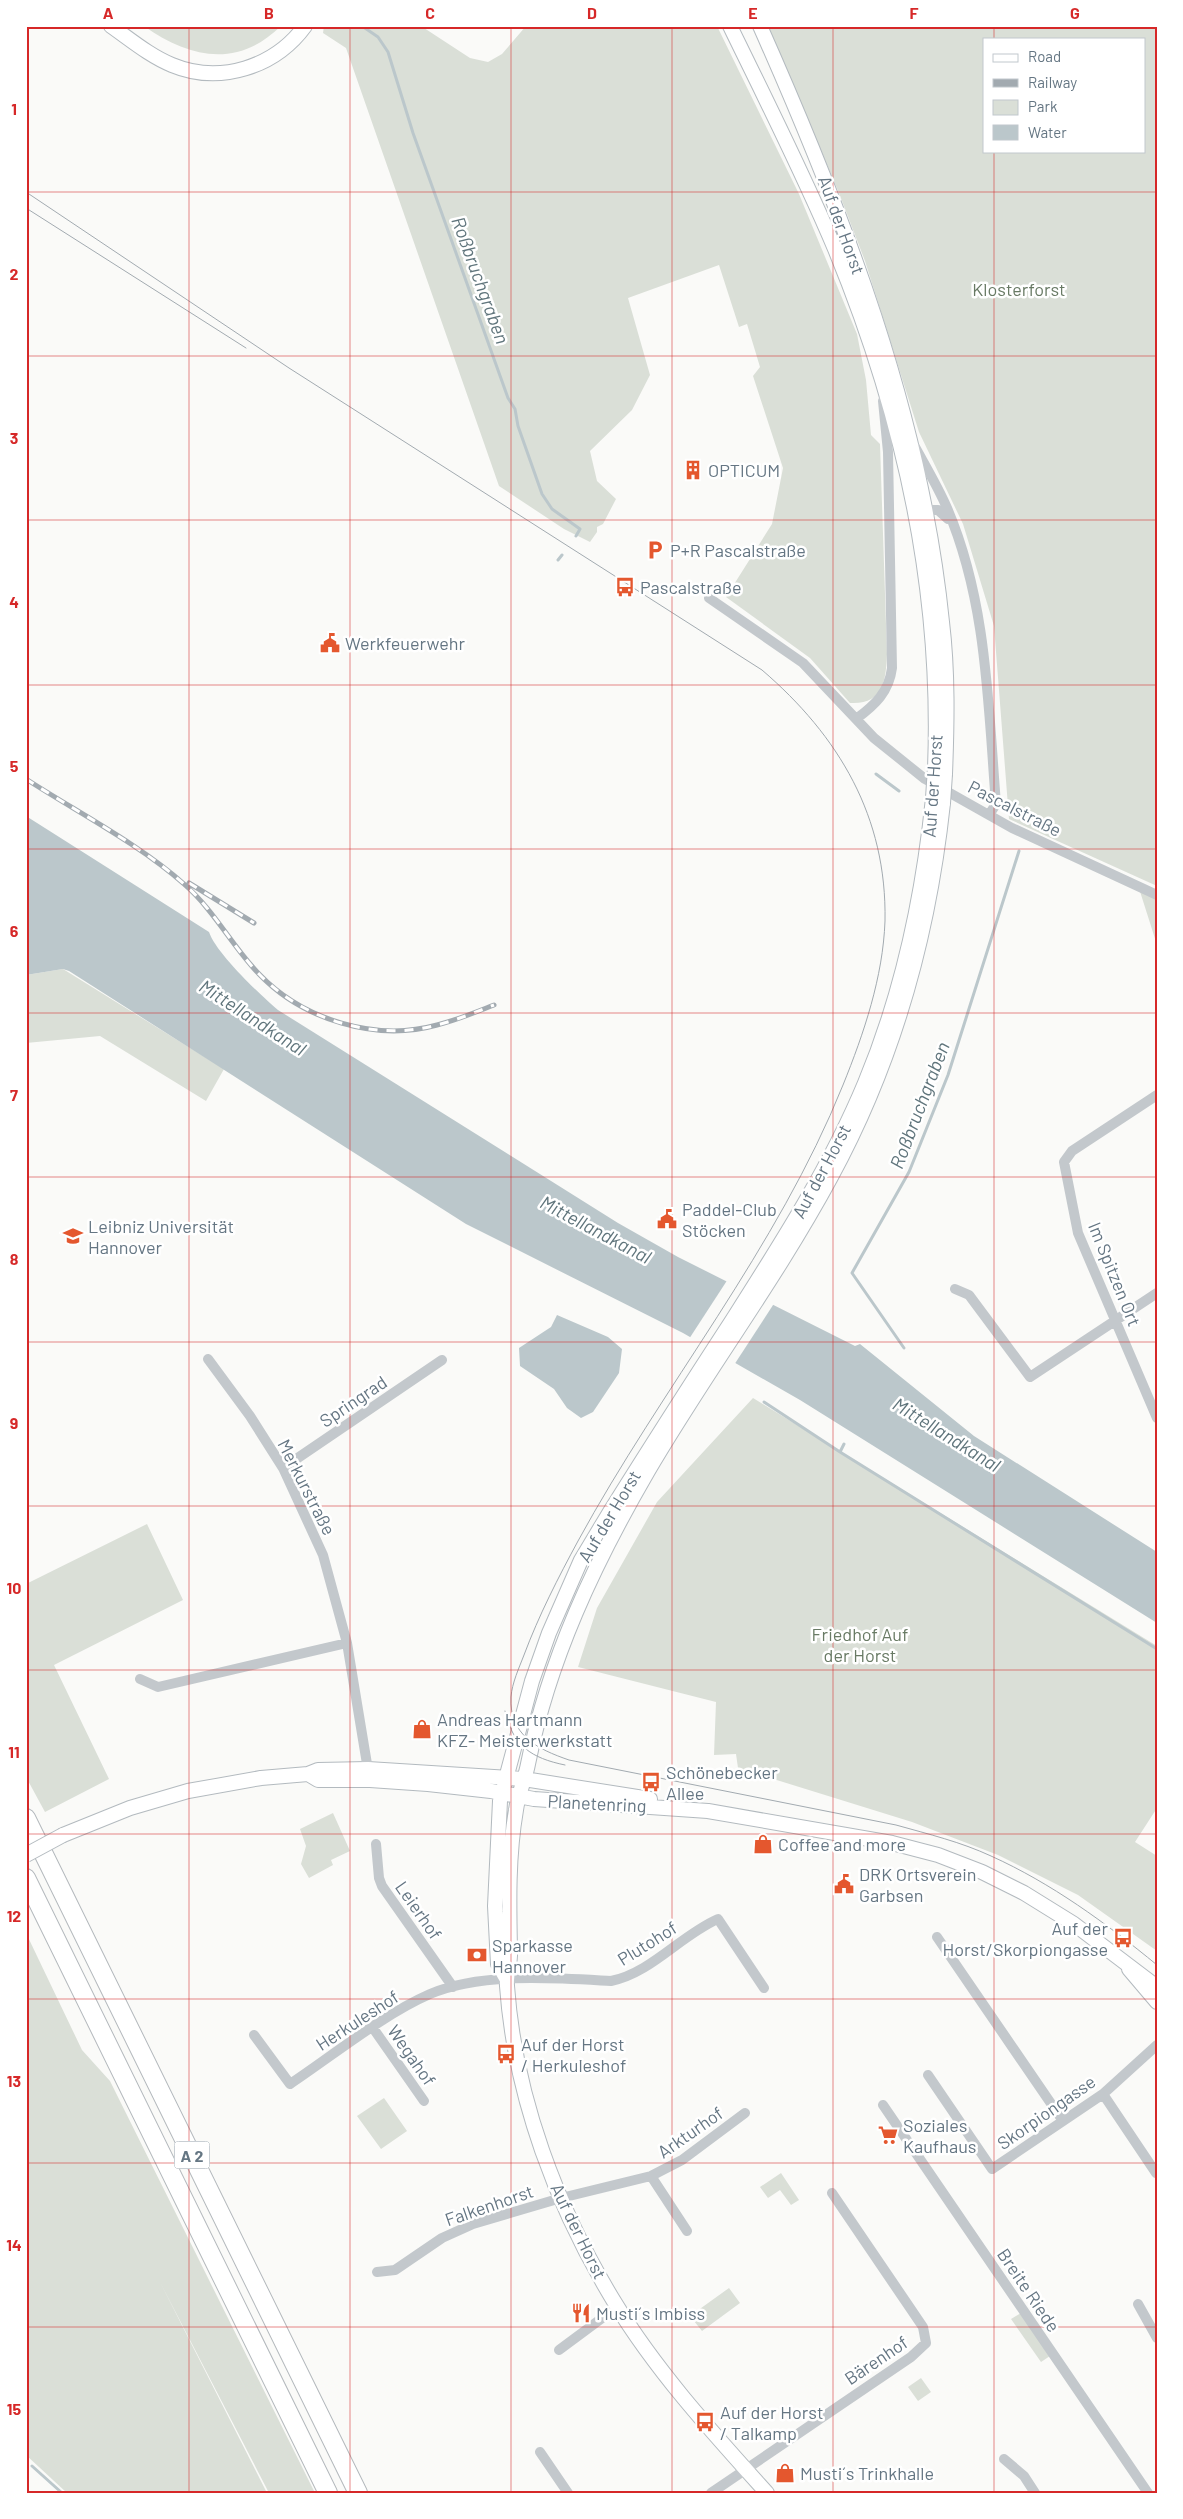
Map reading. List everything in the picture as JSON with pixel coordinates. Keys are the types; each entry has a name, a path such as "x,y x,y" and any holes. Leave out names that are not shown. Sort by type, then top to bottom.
{"highway":[{"name":"A 2","path":"26,1818 358,2493"},
{"name":"A 2","path":"26,1878 328,2493"}],"street":[{"path":"111,26 171,65 200,72 220,73 247,68 269,59 287,46 305,26"},
{"name":"Auf der Horst","path":"730,26 819,211 855,302 877,366 901,451 918,525 928,589 936,686 940,771"},
{"name":"Auf der Horst","path":"760,26 809,138 850,246 888,363 907,430 927,516 942,623 946,686 938,801 911,937 884,1032 861,1090 824,1170 759,1287 610,1510 582,1560 549,1633 532,1681 508,1778 500,1801 495,1906 498,1964 506,1978 514,2042 528,2101 561,2198 591,2262 617,2306 674,2385 767,2493"},
{"name":"Auf der Horst","path":"856,719 880,699 888,687 892,668 888,452 877,366"},
{"name":"Auf der Horst","path":"907,430 947,508 973,591 984,650 996,804 989,815"},
{"name":"Auf der Horst","path":"927,516 932,510 942,511 954,528"},
{"name":"Pascalstraße","path":"709,598 803,663 874,738 925,779 989,815 1157,895"},
{"name":"Im Spitzen Ort","path":"1157,1095 1072,1151 1064,1162 1078,1233 1157,1418"},
{"path":"955,1289 969,1295 1030,1377 1157,1293"},
{"name":"Merkurstraße","path":"208,1358 250,1416 283,1468 323,1555 347,1643 369,1774"},
{"name":"Springrad","path":"283,1468 442,1360"},
{"name":"Auf der Horst","path":"506,1978 511,1964 508,1888 519,1797 548,1682 566,1632 594,1570 708,1366"},
{"path":"140,1679 158,1687 347,1643"},
{"path":"26,1855 63,1836 123,1811 188,1791 260,1778 308,1774 318,1780 369,1774 508,1778"},
{"path":"369,1774 503,1794"},
{"name":"Planetenring","path":"508,1778 599,1789 692,1809 868,1839 938,1855 982,1872 1040,1902 1074,1924 1126,1964 1145,1976 1157,1987"},
{"name":"Planetenring","path":"503,1794 519,1797 692,1809"},
{"name":"Leierhof","path":"376,1844 379,1878 382,1886 453,1987"},
{"name":"Plutohof","path":"506,1978 611,1981 620,1979 635,1972 703,1926 718,1919 764,1988"},
{"path":"937,1937 1063,2121"},
{"name":"Planetenring","path":"1126,1964 1137,1982 1157,2002"},
{"name":"Herkuleshof","path":"254,2035 290,2084 373,2028 431,1993 453,1987 506,1978"},
{"name":"Wegahof","path":"373,2028 424,2102"},
{"name":"Skorpiongasse","path":"928,2075 992,2169 1103,2094 1157,2044"},
{"path":"1103,2094 1156,2173"},
{"name":"Breite Riede","path":"883,2105 1148,2493"},
{"name":"Arkturhof","path":"561,2198 652,2176 682,2160 745,2113"},
{"name":"Arkturhof","path":"652,2176 687,2231"},
{"name":"Bärenhof","path":"746,2469 910,2358 926,2343 923,2326 832,2193"},
{"name":"Falkenhorst","path":"377,2272 395,2270 442,2238 473,2224 561,2198"},
{"path":"1138,2304 1157,2338"},
{"path":"559,2350 617,2306"},
{"path":"540,2452 568,2493"},
{"path":"1004,2459 1024,2476 1035,2493"},
{"path":"711,2493 746,2469"}],"green space":[{"path":"144,26 281,26 264,40 247,49 213,54 178,46"},
{"path":"324,26 421,26 470,58 488,62 502,54 526,26 717,26 799,194 857,334 866,380 871,435 880,444 887,654 884,681 876,695 870,700 861,703 850,703 810,658 726,597 772,524 783,468 753,376 760,367 747,324 739,327 719,265 628,298 650,375 632,410 590,451 597,481 616,499 603,524 597,527 597,532 590,542 564,529 499,486 346,48 323,33"},
{"name":"Klosterforst","path":"768,26 1157,26 1157,886 1009,819 994,626 963,524 919,432 865,261 839,193"},
{"path":"1137,882 1157,894 1157,945"},
{"path":"63,969 224,1069 206,1101 100,1036 26,1043 26,975"},
{"name":"Friedhof Auf der Horst","path":"753,1398 1157,1646 1157,1808 1135,1842 1157,1856 1157,1951 1078,1895 998,1855 912,1822 738,1768 736,1754 714,1755 716,1702 578,1667 597,1608 657,1502"},
{"path":"147,1524 183,1600 54,1665 109,1779 45,1812 26,1777 26,1584"},
{"path":"333,1813 350,1851 331,1860 333,1865 309,1878 301,1864 306,1846 300,1829"},
{"path":"26,1933 82,2050 110,2081 315,2493 269,2493 160,2282 267,2493 67,2493 26,2455"},
{"path":"384,2098 407,2131 381,2149 357,2116"},
{"path":"781,2173 799,2200 791,2205 780,2190 768,2198 760,2187"},
{"path":"729,2288 740,2303 702,2331 690,2316"},
{"path":"1021,2313 1050,2356 1041,2362 1011,2319"},
{"path":"921,2378 931,2392 918,2401 908,2387"}],"water":[{"name":"Mittellandkanal","path":"26,816 209,932 213,941 229,962 278,1010 618,1223 678,1257 855,1346 860,1344 974,1436 1157,1552 1157,1623 800,1400 683,1333 466,1224 69,971 63,969 26,975"},
{"path":"557,1315 608,1337 622,1349 619,1373 593,1412 581,1418 567,1408 554,1389 520,1366 519,1348 551,1327"}],"pier":[{"path":"728,1279 775,1302 734,1365 689,1339"}],"waterway":[{"name":"Roßbruchgraben","path":"362,26 378,37 388,52 413,133 508,398 515,409 518,426 542,494 552,509 580,529 576,536"},
{"name":"Roßbruchgraben","path":"558,560 562,555"},
{"name":"Roßbruchgraben","path":"876,774 899,791"},
{"name":"Roßbruchgraben","path":"904,1348 852,1273 909,1172 948,1075 1019,851"},
{"path":"764,1402 840,1452"},
{"path":"844,1444 840,1452 1157,1649"},
{"path":"32,2466 62,2493"}],"tram line":[{"path":"26,192 289,368 762,670 814,722 835,751 853,781 867,813 877,847 883,883 885,921 881,963 865,1025 851,1065 816,1145 786,1204 611,1484 578,1541 542,1611 513,1686 511,1697 512,1710 520,1731 527,1739 546,1751 569,1760 896,1825 968,1847 991,1856 1056,1891 1098,1919 1157,1965"},
{"path":"26,208 246,348"},
{"path":"505,1711 513,1733 525,1749 542,1759 565,1765"}],"railway":[{"path":"26,779 128,842 166,869 205,905 259,974 297,1004 319,1015 365,1028 390,1031 414,1030 452,1021 494,1005"},
{"path":"189,883 254,923"}],"place":[{"name":"OPTICUM","path":"693,470"},
{"name":"P+R Pascalstraße","path":"655,550"},
{"name":"Pascalstraße","path":"625,587"},
{"name":"Werkfeuerwehr","path":"330,643"},
{"name":"Paddel-Club Stöcken","path":"667,1219"},
{"name":"Leibniz Universität Hannover","path":"73,1236"},
{"name":"Andreas Hartmann KFZ- Meisterwerkstatt","path":"422,1729"},
{"name":"Schönebecker Allee","path":"651,1782"},
{"name":"Coffee and more","path":"763,1844"},
{"name":"DRK Ortsverein Garbsen","path":"844,1884"},
{"name":"Auf der Horst/Skorpiongasse","path":"1123,1938"},
{"name":"Sparkasse Hannover","path":"477,1955"},
{"name":"Auf der Horst / Herkuleshof","path":"506,2054"},
{"name":"Soziales Kaufhaus","path":"888,2135"},
{"name":"Musti´s Imbiss","path":"581,2313"},
{"name":"Auf der Horst / Talkamp","path":"705,2422"},
{"name":"Musti´s Trinkhalle","path":"785,2473"}]}
